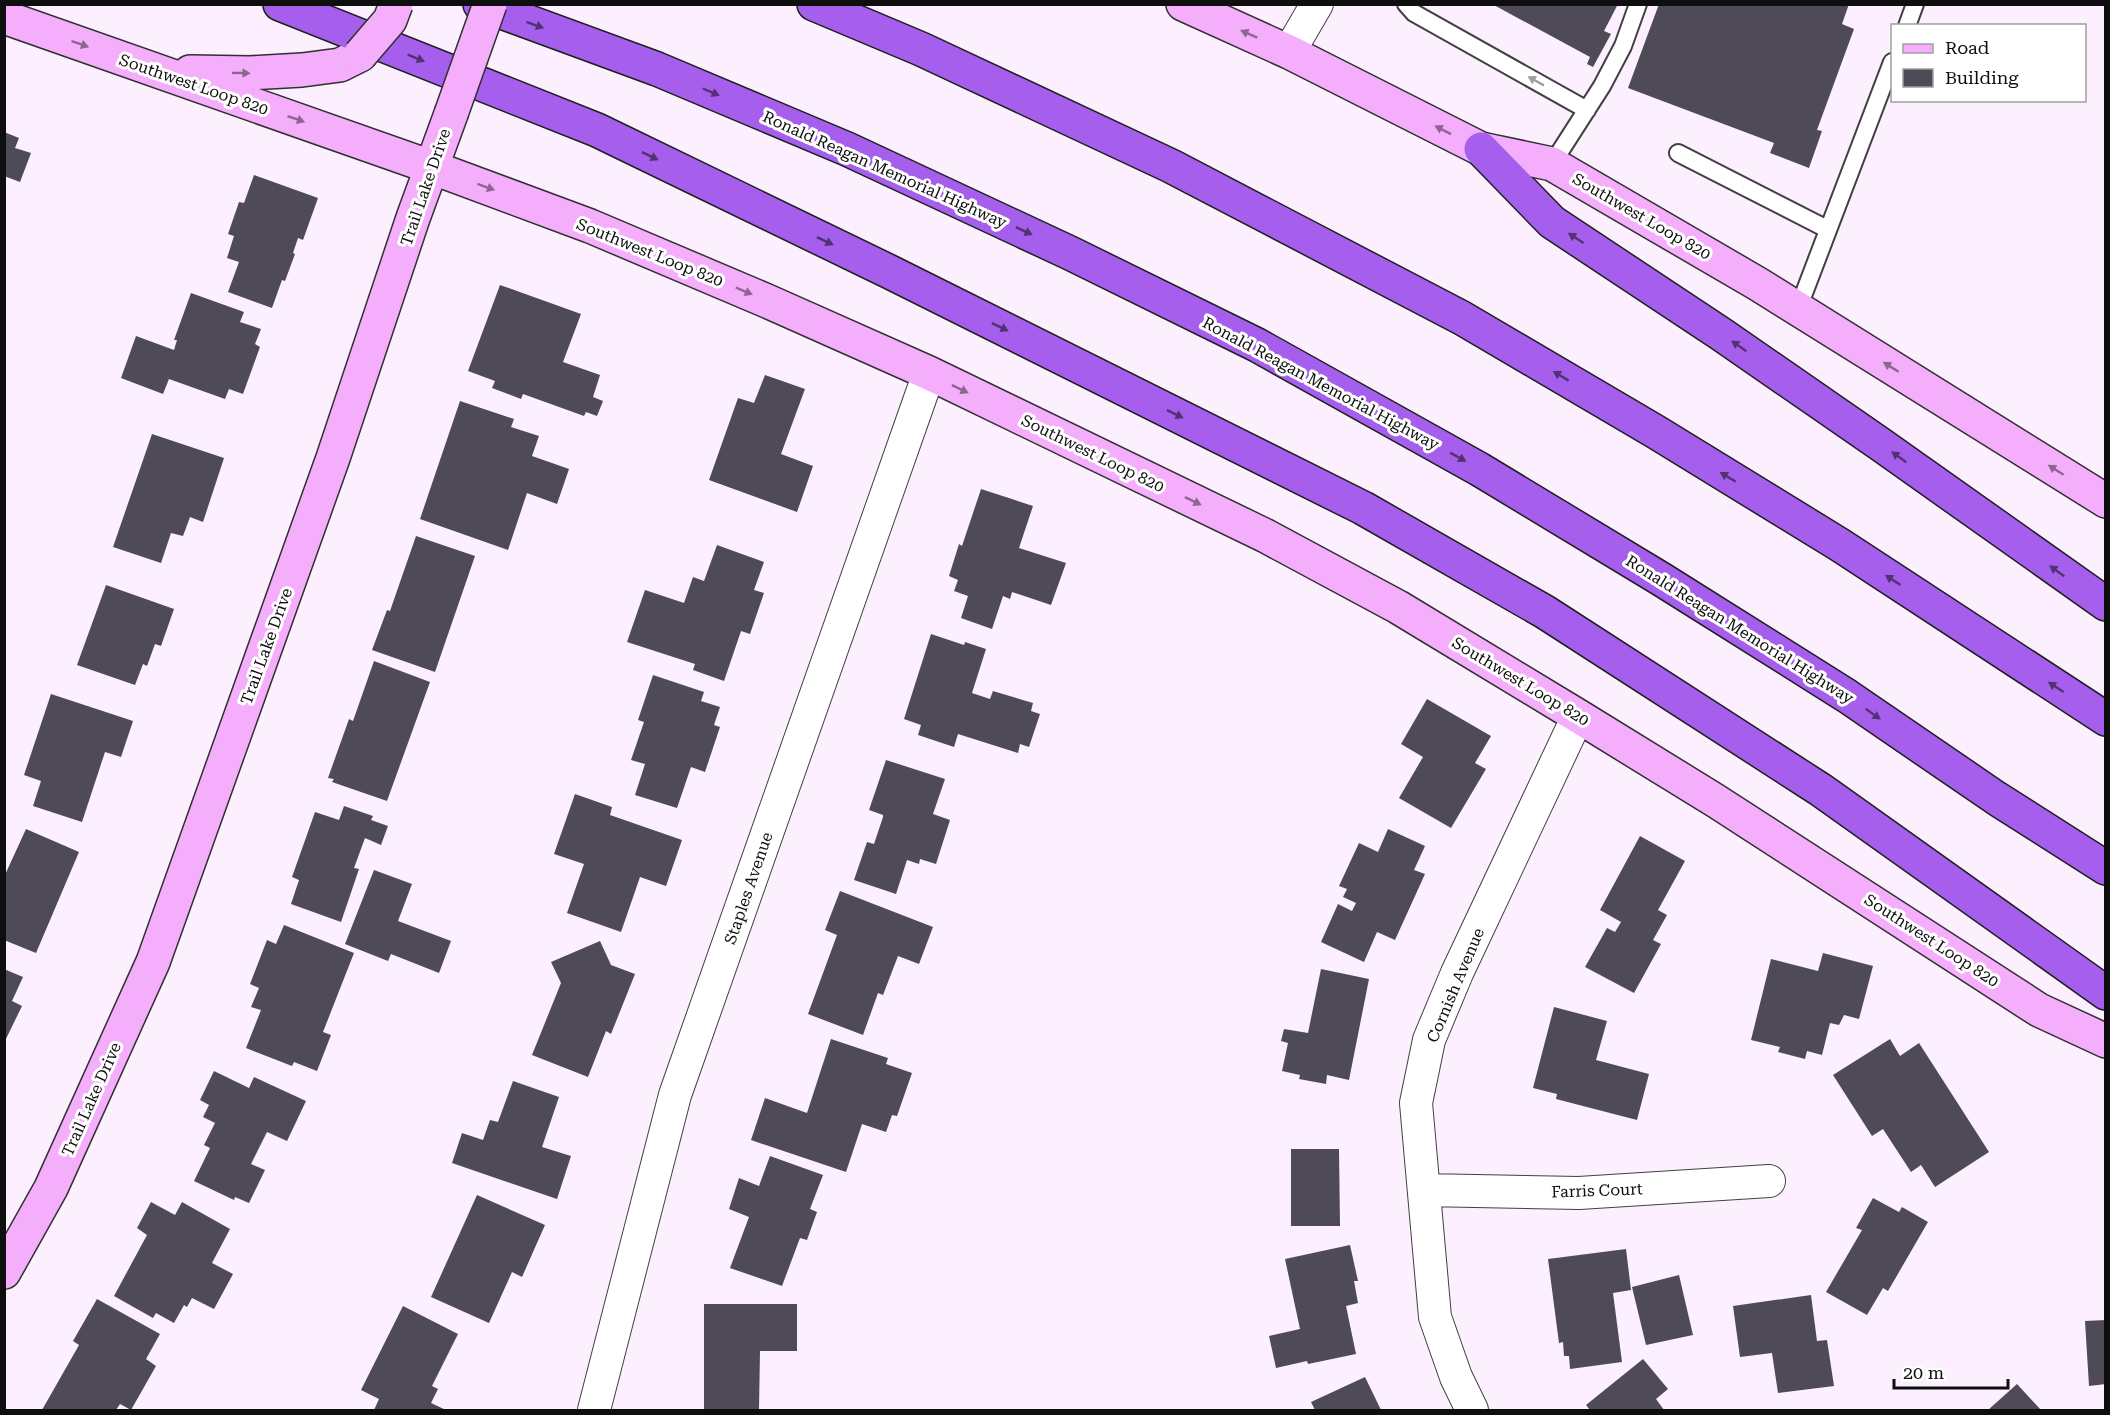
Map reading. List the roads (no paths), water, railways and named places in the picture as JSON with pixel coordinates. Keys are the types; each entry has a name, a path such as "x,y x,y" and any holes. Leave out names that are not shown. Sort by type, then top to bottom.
{"highway":[{"path":"280,4 597,130 922,288 1363,508 1545,612 1821,789 2106,993"},
{"name":"Ronald Reagan Memorial Highway","path":"480,4 657,69 847,149 1070,253 1257,345 1479,469 1661,579 1847,696 1996,798 2106,868"},
{"path":"814,4 921,49 1171,166 1462,318 1840,545 2106,718"},
{"path":"1481,149 1552,222 1740,346 2106,604"}],"main road":[{"path":"161,72 250,73 340,65 360,55 390,20 396,4"},
{"name":"Trail Lake Drive","path":"4,1272 51,1188 153,962 333,458 431,167 490,4"},
{"name":"Southwest Loop 820","path":"1183,4 1289,52 1481,149 1552,164 1798,309 2106,501"},
{"name":"Southwest Loop 820","path":"4,17 431,167 590,226 929,374 1266,536 1398,607 1578,716 1716,801 2039,1010 2106,1041"}],"street":[{"path":"1289,52 1317,4"},
{"name":"Staples Avenue","path":"594,1410 675,1095 929,374"},
{"name":"Cornish Avenue","path":"1472,1410 1456,1377 1435,1317 1416,1104 1429,1040 1457,973 1578,716"},
{"name":"Farris Court","path":"1424,1190 1579,1193 1769,1181"}],"lane":[{"path":"1406,4 1414,13 1587,110"},
{"path":"1552,164 1587,110 1623,46 1638,4"},
{"path":"1908,24 1915,4"},
{"path":"1798,309 1891,67"},
{"path":"1678,153 1827,229"}]}
